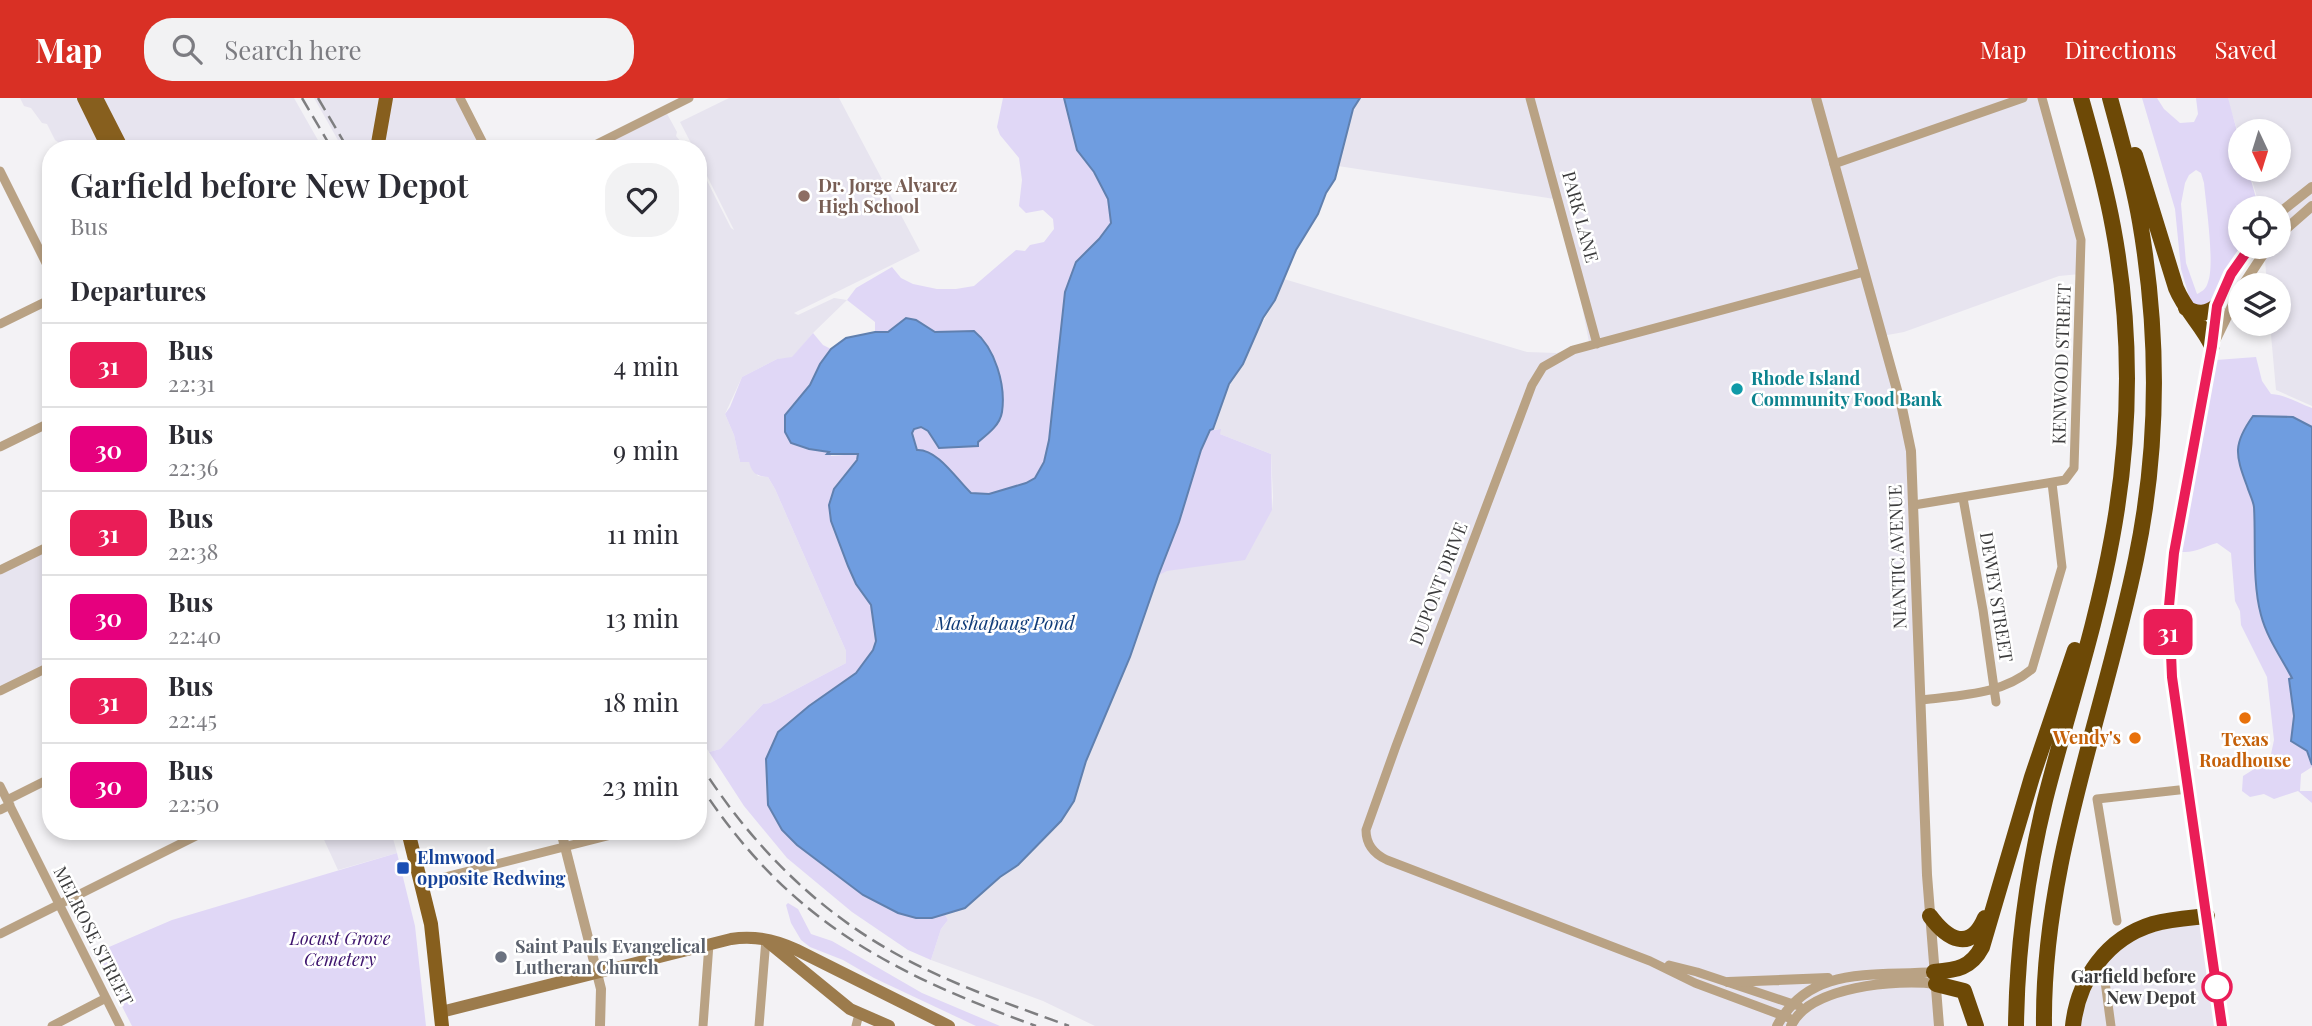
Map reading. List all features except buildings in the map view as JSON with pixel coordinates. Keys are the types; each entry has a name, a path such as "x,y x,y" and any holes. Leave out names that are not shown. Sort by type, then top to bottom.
{"highway":[{"path":"2016,1026 2021,937 2037,835 2106,569 2122,468 2126,400 2125,332 2113,229 2081,98"},
{"path":"2044,1026 2048,943 2057,875 2134,569 2151,456 2154,353 2149,285 2137,208 2110,98"},
{"path":"2117,98 2173,279 2186,308 2212,346"},
{"path":"2186,308 2203,313 2217,306"},
{"path":"1935,978 1961,969 1975,959 1984,941 1997,890 2056,704 2106,569"},
{"path":"1930,916 1946,935 1956,939 1968,938 1983,924 1997,890"},
{"path":"2073,1026 2075,1009 2084,984 2100,959 2115,945 2150,925 2207,916"},
{"path":"1935,978 1964,991 1976,1026"}],"main road":[{"path":"84,98 105,140"},
{"path":"96,98 117,140"},
{"path":"379,140 386,98"},
{"path":"410,840 432,933 441,1019 597,973 744,937 766,939 797,950 949,1026"},
{"path":"766,939 857,1020 888,1026"}],"street":[{"path":"460,98 481,140"},
{"path":"605,140 689,98"},
{"name":"PARK LANE","path":"1530,98 1597,344"},
{"name":"NIANTIC AVENUE","path":"1816,98 1911,451 1922,701 1922,761 1939,1026"},
{"path":"1834,164 2022,98"},
{"name":"KENWOOD STREET","path":"2042,98 2066,179 2081,250 2075,460 2074,468 2065,480 2052,483"},
{"path":"0,171 42,255"},
{"path":"2291,204 2312,187"},
{"path":"2291,225 2312,206"},
{"path":"2222,1026 2170,660 2169,590 2217,306 2231,274 2242,259"},
{"name":"DUPONT DRIVE","path":"1786,1022 1650,961 1387,860 1371,849 1366,835 1369,819 1532,385 1543,368 1573,350 1864,272"},
{"path":"0,324 42,303"},
{"path":"2212,346 2228,314"},
{"path":"0,447 42,426"},
{"path":"1914,505 2052,483 2062,567 2032,669 2021,678 1995,689 1922,701"},
{"name":"DEWEY STREET","path":"1963,498 1996,702"},
{"path":"0,570 42,549"},
{"path":"0,691 42,670"},
{"path":"0,810 8,802 42,783"},
{"name":"MELROSE STREET","path":"0,786 120,1026"},
{"path":"2117,921 2097,799 2188,789"},
{"path":"0,934 188,840"},
{"path":"564,840 602,994 600,1026"},
{"path":"421,883 592,840"},
{"path":"759,1026 766,939"},
{"path":"703,1026 709,944"},
{"name":"DUPONT DRIVE","path":"1650,961 1728,982 1804,1008"},
{"path":"2104,974 2111,1026"},
{"path":"1728,982 1848,977 1935,978"},
{"path":"1786,1022 1792,1004 1810,988 1848,977"},
{"path":"1786,1022 1818,999 1856,988 1919,983 1935,978"},
{"path":"52,1026 106,998"}],"shaded area":[{"path":"20,98 294,98 318,140 55,140 47,124 42,123 31,108 24,106"},
{"path":"314,98 459,98 480,140 338,140"},
{"path":"729,98 839,98 920,251 794,313 798,315 834,298 847,300 792,358 777,359 742,377 725,414 734,435 740,462 749,462 758,476 768,477 775,489 846,651 846,663 770,703 763,704 720,749 709,752 707,181 734,230 707,176 707,140 689,140 680,122"},
{"path":"1360,98 2041,98 2076,222 2080,274 2059,276 1904,332 1882,336 1910,448 1939,1026 1095,1026 1043,1001 931,960 941,929 948,920 945,914 965,908 1018,865 1074,801 1086,761 1130,657 1158,575 1272,510 1271,454 1220,434 1220,429 1213,429 1229,384 1284,279 1527,352 1557,353 1589,342 1561,200 1338,166 1353,109"},
{"path":"2227,98 2312,98 2312,406 2276,390 2271,336 2291,336 2291,273 2266,273 2265,259 2291,259 2291,196 2257,196 2252,182 2291,182 2291,119 2234,119"},
{"path":"665,110 679,140 606,140"},
{"path":"42,546 42,668 0,689 0,567"},
{"path":"324,840 393,840 397,853 338,870"},
{"path":"2203,921 2221,1026 2072,1026 2079,990 2125,933"}],"green space":[{"path":"1003,98 1064,98 1077,150 1094,172 1108,199 1111,223 1076,262 1065,292 1049,441 1044,462 1035,478 1026,483 989,494 971,493 948,467 918,450 912,433 914,429 921,427 928,431 938,445 960,444 976,441 990,432 996,424 1002,413 974,331 935,332 916,320 888,332 875,332 875,322 847,300 856,288 892,267 901,278 913,284 937,289 974,286 1016,250 1025,251 1030,245 1044,242 1054,229 1053,219 1043,210 1026,213 1019,206 1022,180 1019,158 1000,135 997,127"},
{"path":"2142,98 2157,98 2164,109 2180,123 2194,122 2198,114 2196,98 2228,98 2234,119 2228,119 2228,182 2251,182 2256,196 2228,196 2228,259 2245,259 2235,273 2228,273 2228,283 2222,299 2194,313 2181,269 2175,209","holes":["2196,170 2201,173 2211,262 2207,284 2204,290 2197,294 2186,263 2181,204 2189,175"]},
{"path":"813,333 823,345 831,349 810,385 785,415 809,449 831,453 831,456 858,454 857,460 834,489 831,521 856,584 871,605 876,641 873,650 856,673 778,732 839,874 863,895 932,918 945,914 948,920 941,929 931,960 908,950 852,912 787,858 744,806 709,752 720,749 763,704 770,703 846,663 846,651 775,489 768,477 753,471 749,462 740,462 734,435 725,414 742,377 777,359 792,357"},
{"path":"2256,357 2262,381 2271,394 2312,408 2312,427 2293,417 2242,473 2254,504 2254,543 2260,613 2293,678 2289,679 2294,716 2291,740 2307,751 2312,767 2301,774 2300,791 2312,791 2312,803 2298,791 2274,799 2264,794 2250,797 2242,791 2243,776 2271,754 2274,740 2267,677 2241,625 2240,611 2235,601 2231,553 2217,543 2191,551 2174,550 2203,361"},
{"path":"1221,429 1220,434 1271,454 1272,510 1245,560 1167,571 1159,575 1201,450 1211,430"},
{"name":"Locust Grove Cemetery","path":"397,853 415,926 426,1026 132,1026 95,953 172,920"},
{"path":"788,903 798,909 811,934 832,941 922,993 1000,1026 976,1026 874,978 843,960 810,947 801,940 791,923 786,905"}],"water":[{"name":"Mashapaug Pond","path":"1064,98 1360,98 1353,109 1335,179 1296,250 1243,364 1229,384 1213,429 1210,430 1201,450 1179,522 1130,657 1086,761 1074,801 1061,821 1018,865 965,908 932,918 916,918 898,913 863,895 797,845 782,830 768,805 766,759 778,732 856,673 873,650 876,641 871,605 856,584 848,566 831,521 829,505 834,489 857,460 858,454 827,454 829,452 791,443 785,432 785,415 810,385 831,349 846,338 888,332 906,318 916,320 935,332 974,331 988,347 997,368 1003,401 999,421 978,442 978,446 939,448 928,431 921,427 914,429 912,433 917,450 932,454 940,460 971,493 989,494 1035,478 1044,462 1049,440 1065,292 1076,262 1111,223 1108,199 1094,172 1077,150"},
{"path":"2253,416 2293,417 2312,427 2312,765 2307,751 2291,741 2294,716 2289,679 2292,678 2267,632 2258,602 2254,507 2238,457 2239,442"}],"railway":[{"path":"302,98 327,140"},
{"path":"318,98 343,140"},
{"path":"707,775 737,817 782,868 861,933 934,973 1069,1026"},
{"path":"707,795 732,830 767,870 805,905 844,935 933,984 1036,1026"}],"bus line":[{"name":"31","path":"2222,1026 2172,677 2169,590 2217,306 2241,259"}],"place":[{"name":"Dr. Jorge Alvarez High School","path":"804,196"},
{"name":"Rhode Island Community Food Bank","path":"1737,389"},
{"name":"Texas Roadhouse","path":"2245,718"},
{"name":"Wendy's","path":"2135,738"},
{"name":"Elmwood opposite Redwing","path":"403,868"},
{"name":"Saint Pauls Evangelical Lutheran Church","path":"501,957"},
{"name":"Garfield before New Depot","path":"2217,987"}]}
